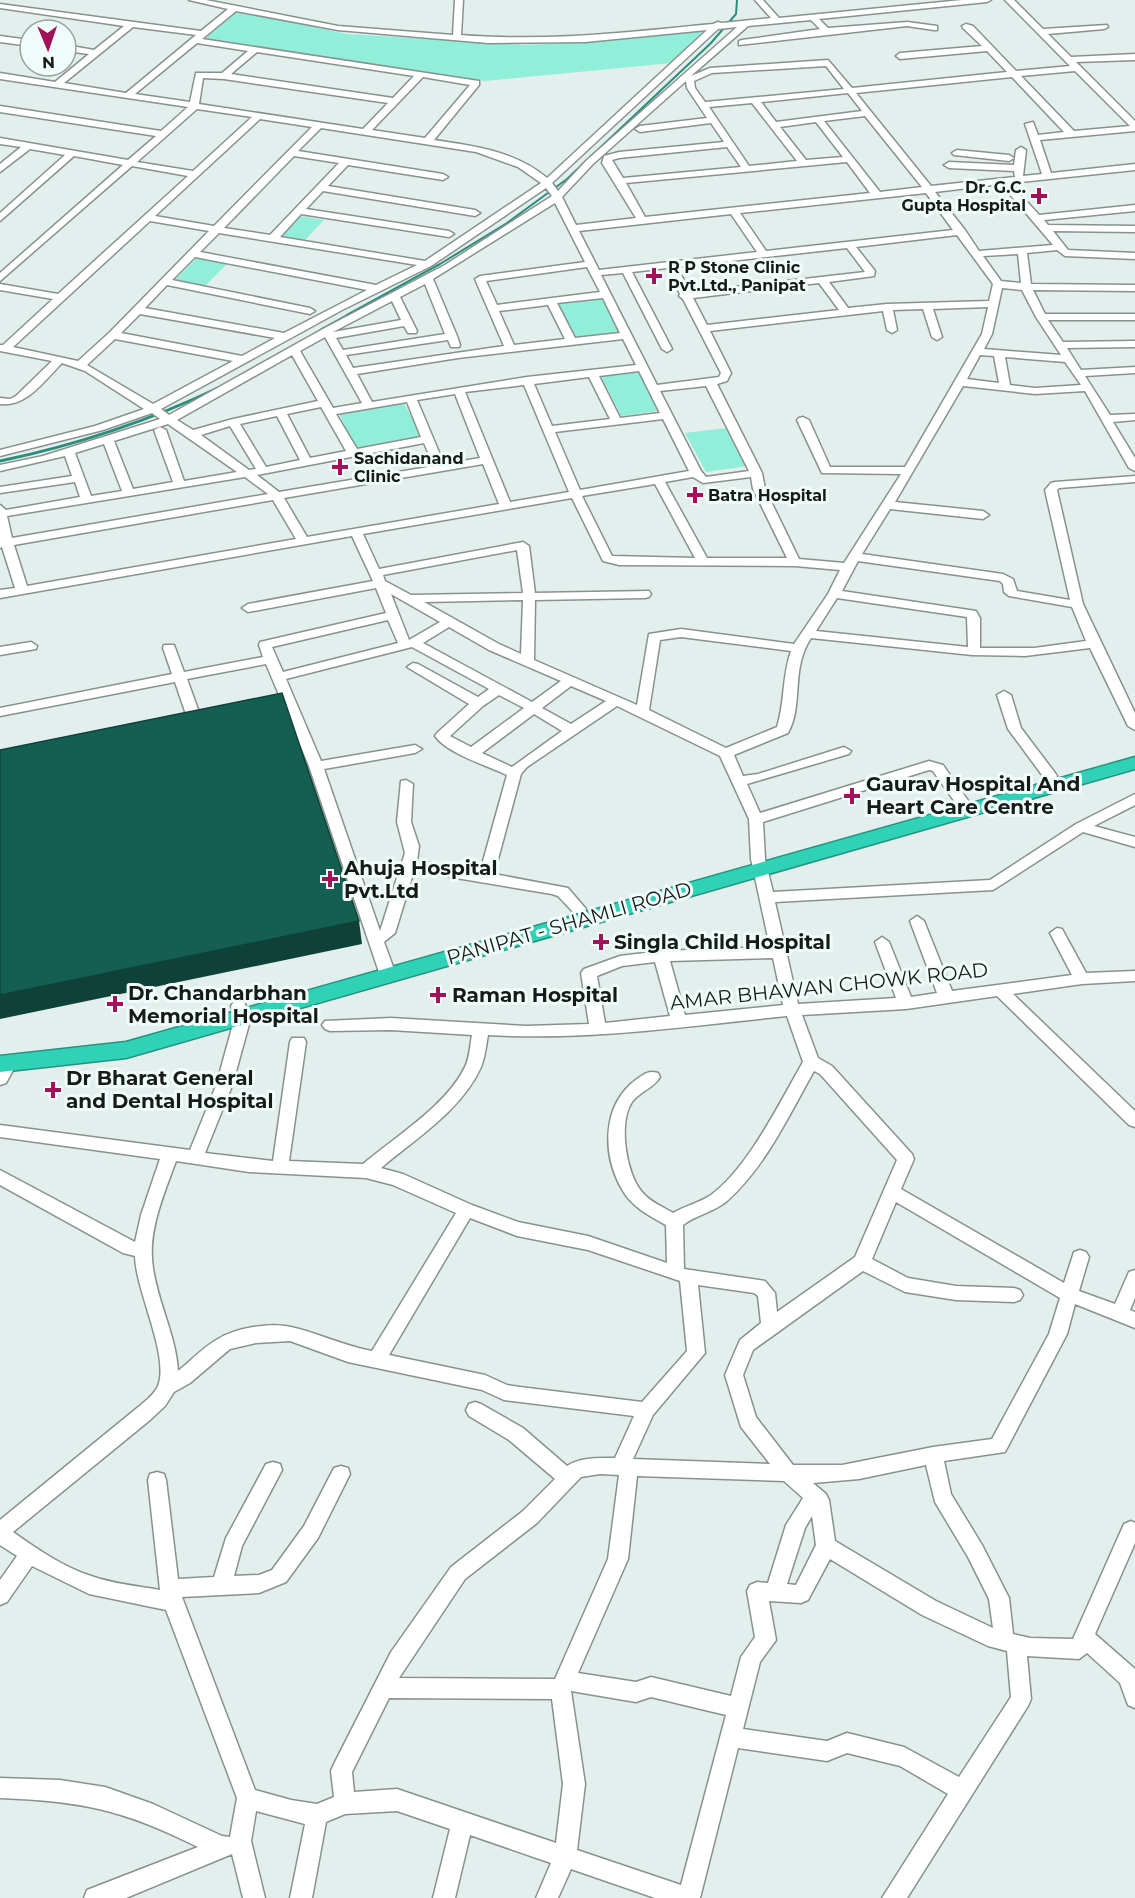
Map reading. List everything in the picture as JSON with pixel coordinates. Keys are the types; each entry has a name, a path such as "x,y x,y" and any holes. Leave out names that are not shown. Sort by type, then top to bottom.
{"highway":[{"name":"PANIPAT - SHAMLI ROAD","path":"386,970 579,909 759,864 1135,751"},
{"name":"PANIPAT - SHAMLI ROAD","path":"2,1064 126,1050 241,1011 759,864 1135,763"}],"street":[{"path":"193,0 338,28 457,35"},
{"path":"221,0 263,5 354,26 529,41 574,39 934,0"},
{"path":"457,35 459,0"},
{"path":"759,0 774,17"},
{"path":"774,17 812,16 987,0"},
{"path":"1009,0 1135,127"},
{"path":"0,6 203,34"},
{"path":"126,97 234,8"},
{"path":"812,16 826,31"},
{"path":"0,468 108,442 168,424 294,350 428,279 590,162 744,21"},
{"path":"0,453 99,428 153,411 286,337 427,264 553,190 720,22"},
{"path":"55,86 131,24"},
{"path":"742,43 826,31 907,24 934,28"},
{"path":"966,26 1072,135"},
{"path":"1041,32 1104,27"},
{"path":"0,39 18,41"},
{"path":"194,40 476,84 428,141"},
{"path":"900,56 988,48"},
{"path":"224,76 255,49"},
{"path":"78,50 96,52"},
{"path":"1070,60 1135,57"},
{"path":"726,753 783,730 787,717 791,669 798,648 834,594 961,382 987,334 998,284 962,232 829,64 825,62 710,71 690,80 691,88 747,169"},
{"path":"704,105 1077,68"},
{"path":"365,132 421,74"},
{"path":"0,278 195,107 199,75 224,76 393,101"},
{"path":"0,76 257,117 428,141 497,155 520,165 553,190 573,225 696,473 703,480 756,473"},
{"path":"754,99 802,163"},
{"path":"0,109 163,134"},
{"path":"773,124 869,114"},
{"path":"3,348 62,298 257,117"},
{"path":"818,119 875,191"},
{"path":"640,129 714,120"},
{"path":"1030,124 1047,176"},
{"path":"80,365 113,335 318,126"},
{"path":"1034,138 1135,127"},
{"path":"0,141 193,174"},
{"path":"640,217 607,163 607,158 730,144"},
{"path":"0,169 29,145"},
{"path":"0,218 74,152"},
{"path":"291,153 443,177"},
{"path":"957,153 1020,159"},
{"path":"620,181 849,159"},
{"path":"1020,159 1020,179"},
{"path":"950,165 1020,159"},
{"path":"273,238 345,163"},
{"path":"573,225 875,191 928,189 1135,167"},
{"path":"1003,181 1065,253 1135,256"},
{"path":"322,188 475,213"},
{"path":"640,217 734,211 875,191"},
{"path":"1037,218 1135,208"},
{"path":"298,211 449,234"},
{"path":"734,211 763,254"},
{"path":"148,218 427,264"},
{"path":"1045,228 1135,230"},
{"path":"510,348 480,282 482,278 593,268 626,270 962,232"},
{"path":"684,296 870,274 850,244"},
{"path":"977,254 1059,247"},
{"path":"1022,249 1026,286 1041,316 1088,388 1135,468"},
{"path":"193,254 379,289"},
{"path":"654,389 710,382 723,379 726,373 684,296 670,264"},
{"path":"626,270 668,349"},
{"path":"428,279 459,355"},
{"path":"822,280 845,311"},
{"path":"165,282 310,311"},
{"path":"998,284 1135,288"},
{"path":"0,287 62,298"},
{"path":"492,309 606,294"},
{"path":"394,296 417,341"},
{"path":"551,301 572,342"},
{"path":"703,329 887,307 993,304"},
{"path":"927,306 937,338"},
{"path":"887,307 892,330"},
{"path":"137,310 286,337"},
{"path":"1041,316 1135,317"},
{"path":"329,333 408,322"},
{"path":"329,333 368,405"},
{"path":"113,335 246,360"},
{"path":"350,372 510,348 627,335"},
{"path":"341,353 452,336"},
{"path":"1061,345 1134,345"},
{"path":"3,348 80,365 108,380 168,424 192,434 270,490 278,498 303,541"},
{"path":"294,350 353,453"},
{"path":"977,352 1070,359"},
{"path":"999,355 1005,388"},
{"path":"2,403 21,398 60,359"},
{"path":"192,434 233,422 281,413 368,405 527,380 642,367"},
{"path":"1078,373 1135,370"},
{"path":"592,373 617,422"},
{"path":"527,380 576,495 607,558 619,561 852,562 1003,578 1008,580 1010,592 1014,594 1045,601 1077,604"},
{"path":"710,382 756,473 759,489 795,562"},
{"path":"961,382 1035,391 1088,388"},
{"path":"459,390 506,507"},
{"path":"410,397 440,467"},
{"path":"281,413 307,463"},
{"path":"548,430 667,415"},
{"path":"1105,419 1135,417"},
{"path":"803,420 826,471 909,470"},
{"path":"233,422 263,471"},
{"path":"168,424 180,484"},
{"path":"22,590 3,544 1,512 263,471 427,439"},
{"path":"108,442 128,492"},
{"path":"69,452 87,500"},
{"path":"3,544 486,460"},
{"path":"0,594 696,473"},
{"path":"0,490 79,478"},
{"path":"1135,479 1055,485 1051,488 1077,604 1094,644 1135,726"},
{"path":"659,481 703,562"},
{"path":"886,505 983,515"},
{"path":"356,532 378,578 392,615 409,644 532,706 571,730"},
{"path":"248,608 521,546 527,562 529,595 527,662"},
{"path":"248,1798 291,1811 317,1815 345,1803 397,1800 688,1898 750,1657 766,1640 756,1591 801,1594 826,1546 819,1500 788,1473 748,1422 734,1375 746,1345 862,1262 906,1159 826,1070 811,1062 792,1010 766,897 759,864 756,819 726,753 617,700 494,647 409,599 378,578"},
{"path":"409,599 645,594"},
{"path":"834,594 972,614 974,650"},
{"path":"386,970 316,766 286,709 279,677 265,646 266,643 392,615"},
{"path":"279,677 409,644 449,622"},
{"path":"642,712 654,637 681,633 798,648"},
{"path":"809,634 861,641 1027,652 1094,644"},
{"path":"0,651 31,646"},
{"path":"169,648 197,726"},
{"path":"0,712 271,659"},
{"path":"413,667 478,703"},
{"path":"471,754 532,706 571,680"},
{"path":"497,690 478,703 442,735 444,740 514,773"},
{"path":"1004,695 1015,729 1050,776"},
{"path":"485,879 514,773 522,764 617,700"},
{"path":"316,766 415,749"},
{"path":"740,781 759,778 844,751"},
{"path":"756,819 929,765 938,768 962,802"},
{"path":"376,940 388,933 410,865 412,846 405,822 406,784"},
{"path":"766,897 993,885 1081,827 1135,799"},
{"path":"1081,827 1135,842"},
{"path":"410,865 558,890 579,909"},
{"path":"917,921 947,998"},
{"path":"1057,933 1082,979"},
{"path":"882,942 906,1004"},
{"path":"598,1029 590,972 620,961 661,956 780,952"},
{"path":"661,956 679,1022"},
{"name":"AMAR BHAWAN CHOWK ROAD","path":"330,1025 391,1024 525,1032 598,1029 792,1010 906,1004 1082,979 1135,976"},
{"path":"1001,990 1135,1121"},
{"path":"195,1158 224,1086 241,1011"},
{"path":"366,1171 433,1117 455,1093 473,1066 481,1030"},
{"path":"280,1168 298,1042"},
{"path":"674,1222 720,1197 740,1176 783,1111 811,1062"},
{"path":"547,1898 565,1857 574,1784 563,1684 618,1559 625,1467 646,1410 669,1381 696,1353 674,1222 636,1197 629,1188 619,1158 618,1113 622,1103 652,1077"},
{"path":"0,1131 280,1168 366,1171 397,1179 466,1210 517,1229 588,1243 682,1276 759,1286 766,1293 770,1326"},
{"path":"168,1386 169,1362 146,1285 142,1251 157,1192 170,1154"},
{"path":"0,1177 129,1248 142,1251"},
{"path":"892,1192 1070,1295 1128,1317 1135,1277"},
{"path":"376,1360 466,1210"},
{"path":"345,1803 341,1772 398,1659 458,1574 530,1517 576,1470 600,1466 788,1473 812,1477 846,1473 933,1455 998,1446 1028,1395 1058,1334 1080,1257"},
{"path":"862,1262 905,1285 956,1293 1014,1295"},
{"path":"341,1474 311,1532 279,1576 267,1583 222,1586 172,1595 104,1589 78,1580 29,1554 0,1533 39,1497 85,1465 153,1406 168,1386 183,1380 223,1344 236,1340 281,1334 376,1360 479,1382 520,1395 646,1410"},
{"path":"475,1410 516,1434 568,1479"},
{"path":"893,1898 1021,1698 999,1598 942,1496 933,1455"},
{"path":"222,1586 233,1544 273,1470"},
{"path":"95,1898 138,1883 230,1844 248,1798 165,1572 163,1527 157,1480"},
{"path":"775,1592 796,1525 814,1496"},
{"path":"826,1546 929,1608 1010,1642 1030,1647 1079,1649 1131,1530 1135,1532"},
{"path":"0,1596 29,1554"},
{"path":"1084,1637 1129,1677 1135,1698"},
{"path":"383,1688 563,1684 636,1692 651,1687 738,1708"},
{"path":"730,1737 827,1751 846,1743 904,1757 963,1791"},
{"path":"0,1788 55,1790 119,1802 230,1844 254,1898"},
{"path":"301,1898 317,1815"},
{"path":"444,1898 462,1823"}],"green space":[{"path":"238,11 347,34 525,45 604,41 704,30 672,63 485,81 204,40"},
{"path":"299,216 324,220 305,240 280,236"},
{"path":"197,258 227,264 205,286 174,281"},
{"path":"601,297 619,332 575,338 558,302"},
{"path":"637,370 659,411 621,416 600,374"},
{"path":"404,403 422,437 355,448 339,413"},
{"path":"727,428 748,466 706,472 685,433"}],"building":[{"path":"282,693 359,921 0,995 0,750"}],"waterway":[{"path":"347,315 440,264 507,223 567,179 711,43 736,14 737,0"},
{"path":"321,330 350,314"},
{"path":"0,461 112,431 166,411 220,387"}],"place":[{"name":"Dr. G.C. Gupta Hospital","path":"1039,196"},
{"name":"R P Stone Clinic Pvt.Ltd., Panipat","path":"654,276"},
{"name":"Sachidanand Clinic","path":"340,467"},
{"name":"Batra Hospital","path":"695,495"},
{"name":"Gaurav Hospital And Heart Care Centre","path":"852,796"},
{"name":"Ahuja Hospital Pvt.Ltd","path":"330,879"},
{"name":"Singla Child Hospital","path":"601,942"},
{"name":"Raman Hospital","path":"438,995"},
{"name":"Dr. Chandarbhan Memorial Hospital","path":"115,1004"},
{"name":"Dr Bharat General and Dental Hospital","path":"53,1090"}]}
